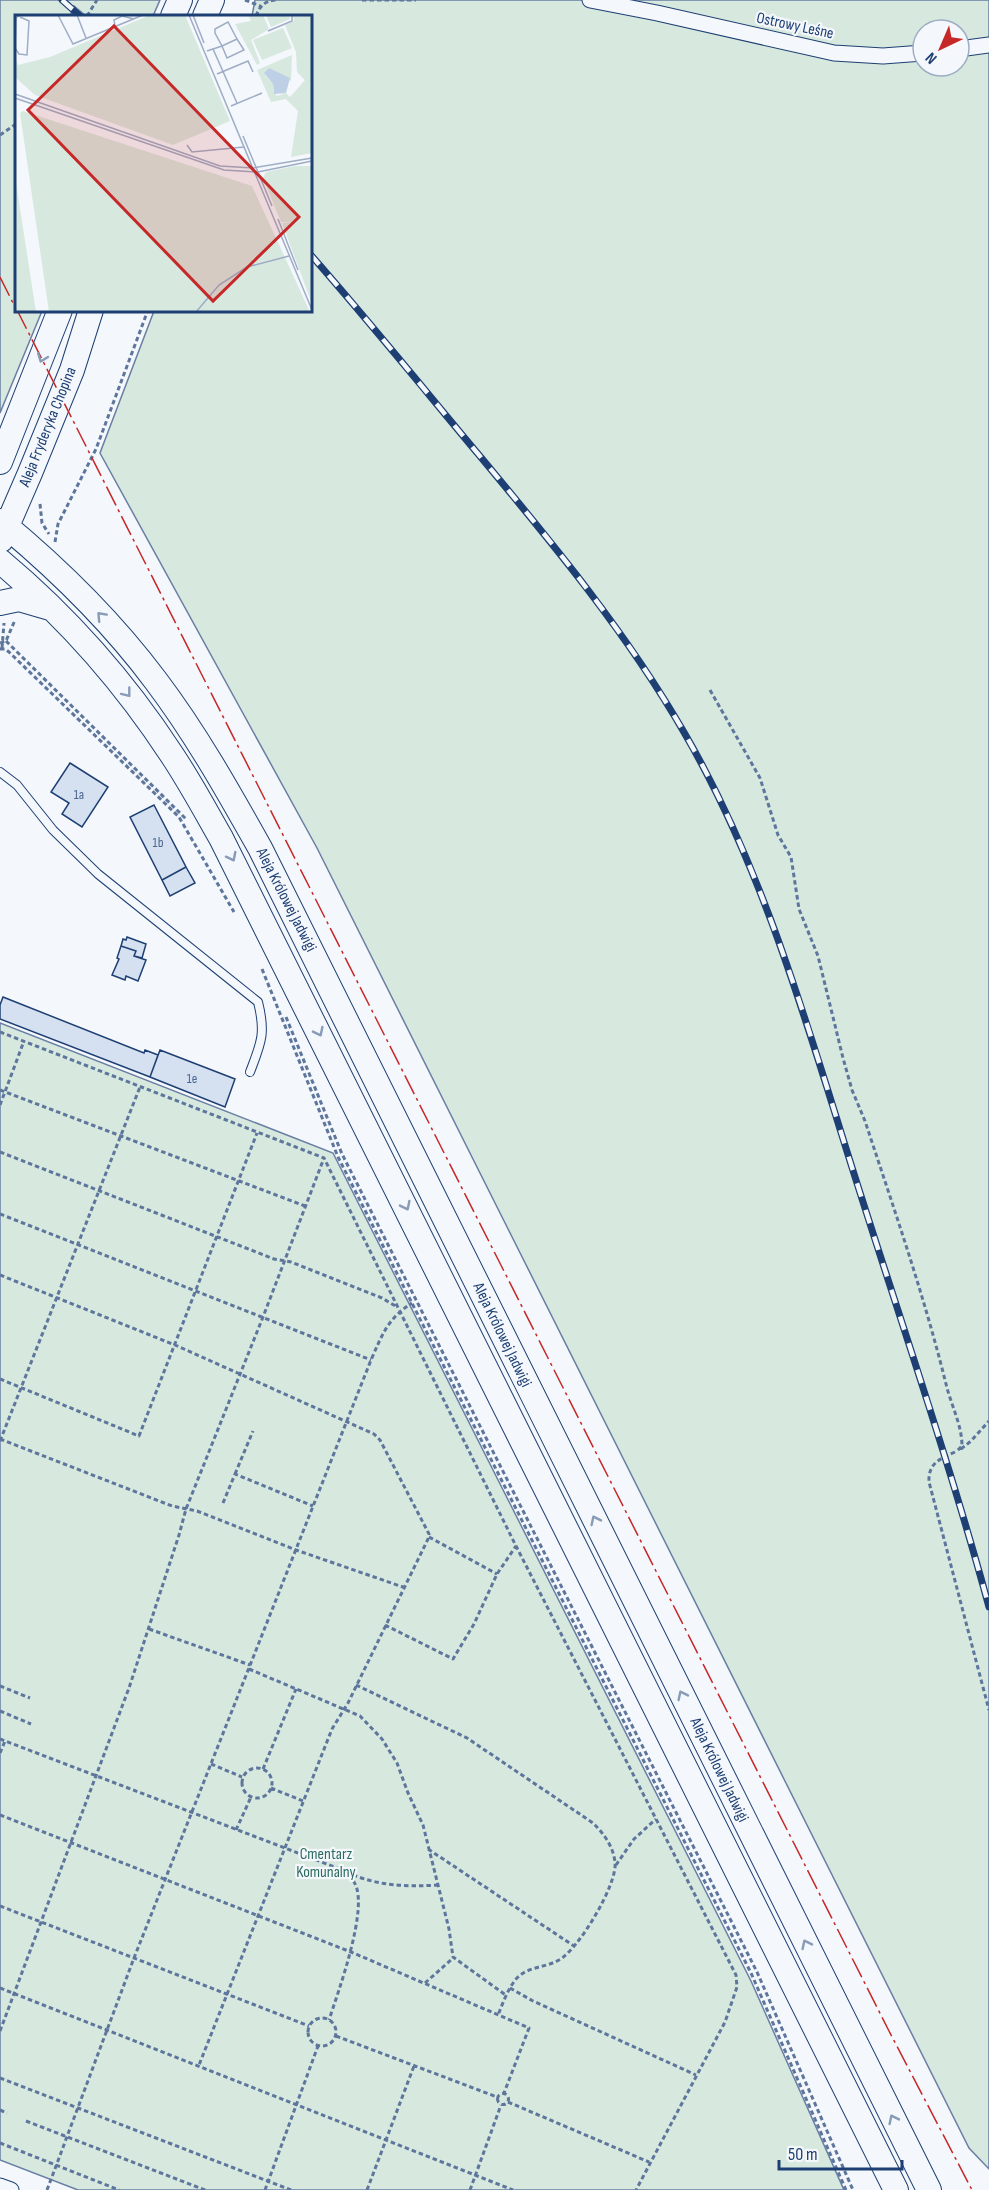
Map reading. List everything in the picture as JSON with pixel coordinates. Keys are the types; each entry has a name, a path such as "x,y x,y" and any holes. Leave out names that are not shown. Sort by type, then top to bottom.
{"main road":[{"path":"205,15 212,0"},
{"name":"Aleja Fryderyka Chopina","path":"0,462 59,312"},
{"name":"Aleja Fryderyka Chopina","path":"2,530 72,370 90,312"},
{"path":"0,434 23,405"},
{"name":"Aleja Królowej Jadwigi","path":"2,530 42,557 85,598 140,660 195,736 260,848 928,2190"},
{"name":"Aleja Królowej Jadwigi","path":"0,561 54,609 104,663 173,756 221,838 896,2190"},
{"path":"0,603 19,599 54,609"}],"street":[{"name":"Ostrowy Leśne","path":"590,0 834,53 883,56 911,54"},
{"path":"971,47 989,45"},
{"path":"0,2186 11,2190"}],"lane":[{"path":"0,772 16,785 53,830 98,874 258,1002 263,1023 262,1041 250,1072"}],"path":[{"path":"88,15 97,0"},
{"path":"245,0 260,6"},
{"path":"256,15 260,6 276,0"},
{"path":"362,0 416,0"},
{"path":"0,135 15,125"},
{"path":"58,524 96,449 146,312"},
{"path":"6,641 184,817 238,910"},
{"path":"0,649 9,652 179,817 238,921"},
{"path":"710,690 760,778 778,835 790,856 798,909 818,956 846,1069 932,1326 948,1394 962,1436 962,1446 956,1452"},
{"path":"258,960 338,1156 751,1973 846,2190"},
{"path":"267,969 342,1154 757,1972 853,2190"},
{"path":"0,1032 324,1158 516,1546 738,1982 725,2022 636,2190"},
{"path":"0,1105 24,1041"},
{"path":"140,1087 0,1440 172,1506 197,1511 296,1550 403,1587"},
{"path":"0,1090 305,1206"},
{"path":"0,1379 139,1436 257,1133"},
{"path":"0,1152 216,1237 284,1262 291,1262 382,1298 394,1304 400,1311"},
{"path":"0,2031 97,1776 149,1629 186,1509 324,1158"},
{"path":"0,1214 371,1360"},
{"path":"0,1275 175,1345 367,1430 380,1440 429,1537 497,1574"},
{"path":"47,2190 134,1959 371,1360 388,1324 400,1311 412,1303"},
{"path":"989,1421 971,1441 934,1463 929,1470 929,1482 989,1710"},
{"path":"223,1503 253,1431"},
{"path":"236,1474 313,1506"},
{"path":"198,2065 332,1729 429,1537"},
{"path":"385,1625 453,1659 474,1624 497,1574 516,1546"},
{"path":"149,1629 250,1667 344,1708 368,1722 394,1758 420,1818 438,1885 453,1957 507,1996"},
{"path":"356,1685 467,1738 582,1814 593,1822 604,1835 616,1864"},
{"path":"0,1686 30,1698"},
{"path":"263,1769 296,1689"},
{"path":"0,1711 31,1724"},
{"path":"0,1738 357,1877 405,1887 438,1885"},
{"path":"0,1753 5,1741"},
{"path":"211,1764 242,1777"},
{"path":"250,1768 263,1769 271,1776 271,1788 263,1797 251,1797 242,1789 242,1777 250,1768"},
{"path":"271,1788 304,1801"},
{"path":"236,1830 251,1797"},
{"path":"0,1815 351,1952 529,2028 504,2093 497,2097"},
{"path":"498,2015 510,1989 522,1973 559,1960 573,1946 603,1899 613,1879 616,1864 634,1839 656,1819"},
{"path":"428,1849 573,1946"},
{"path":"329,2020 351,1952 357,1921 356,1883 345,1871"},
{"path":"0,1906 309,2026"},
{"path":"425,1983 453,1957"},
{"path":"0,1988 513,2190"},
{"path":"510,1989 696,2075"},
{"path":"317,2019 329,2020 336,2027 333,2043 328,2046 318,2046 312,2042 309,2037 309,2026 317,2019"},
{"path":"336,2036 497,2097"},
{"path":"266,2190 318,2046"},
{"path":"367,2190 414,2066"},
{"path":"0,2078 291,2190"},
{"path":"504,2093 508,2096 508,2102"},
{"path":"497,2097 497,2102 501,2104"},
{"path":"501,2104 508,2102 649,2162"},
{"path":"470,2190 501,2104"},
{"path":"0,2110 7,2113"},
{"path":"26,2121 205,2190"},
{"path":"0,2143 118,2190"}],"green space":[{"path":"0,0 160,0 153,15 85,15 74,6 71,13 73,15 15,15 15,312 42,312 0,413"},
{"path":"255,0 989,0 989,2169 969,2148 317,848 100,453 154,312 312,312 312,15 252,15"},
{"name":"Cmentarz Komunalny","path":"0,1023 333,1153 751,1981 844,2190 78,2190 0,2160"}],"building":[{"path":"70,763 108,787 82,827 62,814 69,803 51,792"},
{"path":"154,805 186,867 162,880 130,817"},
{"path":"186,867 195,883 170,896 162,880"},
{"path":"127,937 146,944 142,958 134,956 136,951 121,946 123,939 126,940"},
{"path":"121,946 136,951 134,956 146,960 138,981 126,976 125,980 112,975 119,959 117,958"},
{"path":"3,997 144,1053 145,1050 158,1055 150,1077 0,1019 0,1005"},
{"path":"160,1050 235,1079 225,1107 150,1077"}],"railway":[{"path":"62,0 79,15"},
{"path":"312,256 507,488 588,590 663,697 713,787 739,841 783,952 942,1446 989,1607"}],"power":[{"path":"0,277 15,307"},
{"path":"18,312 889,2031 972,2190"}]}
